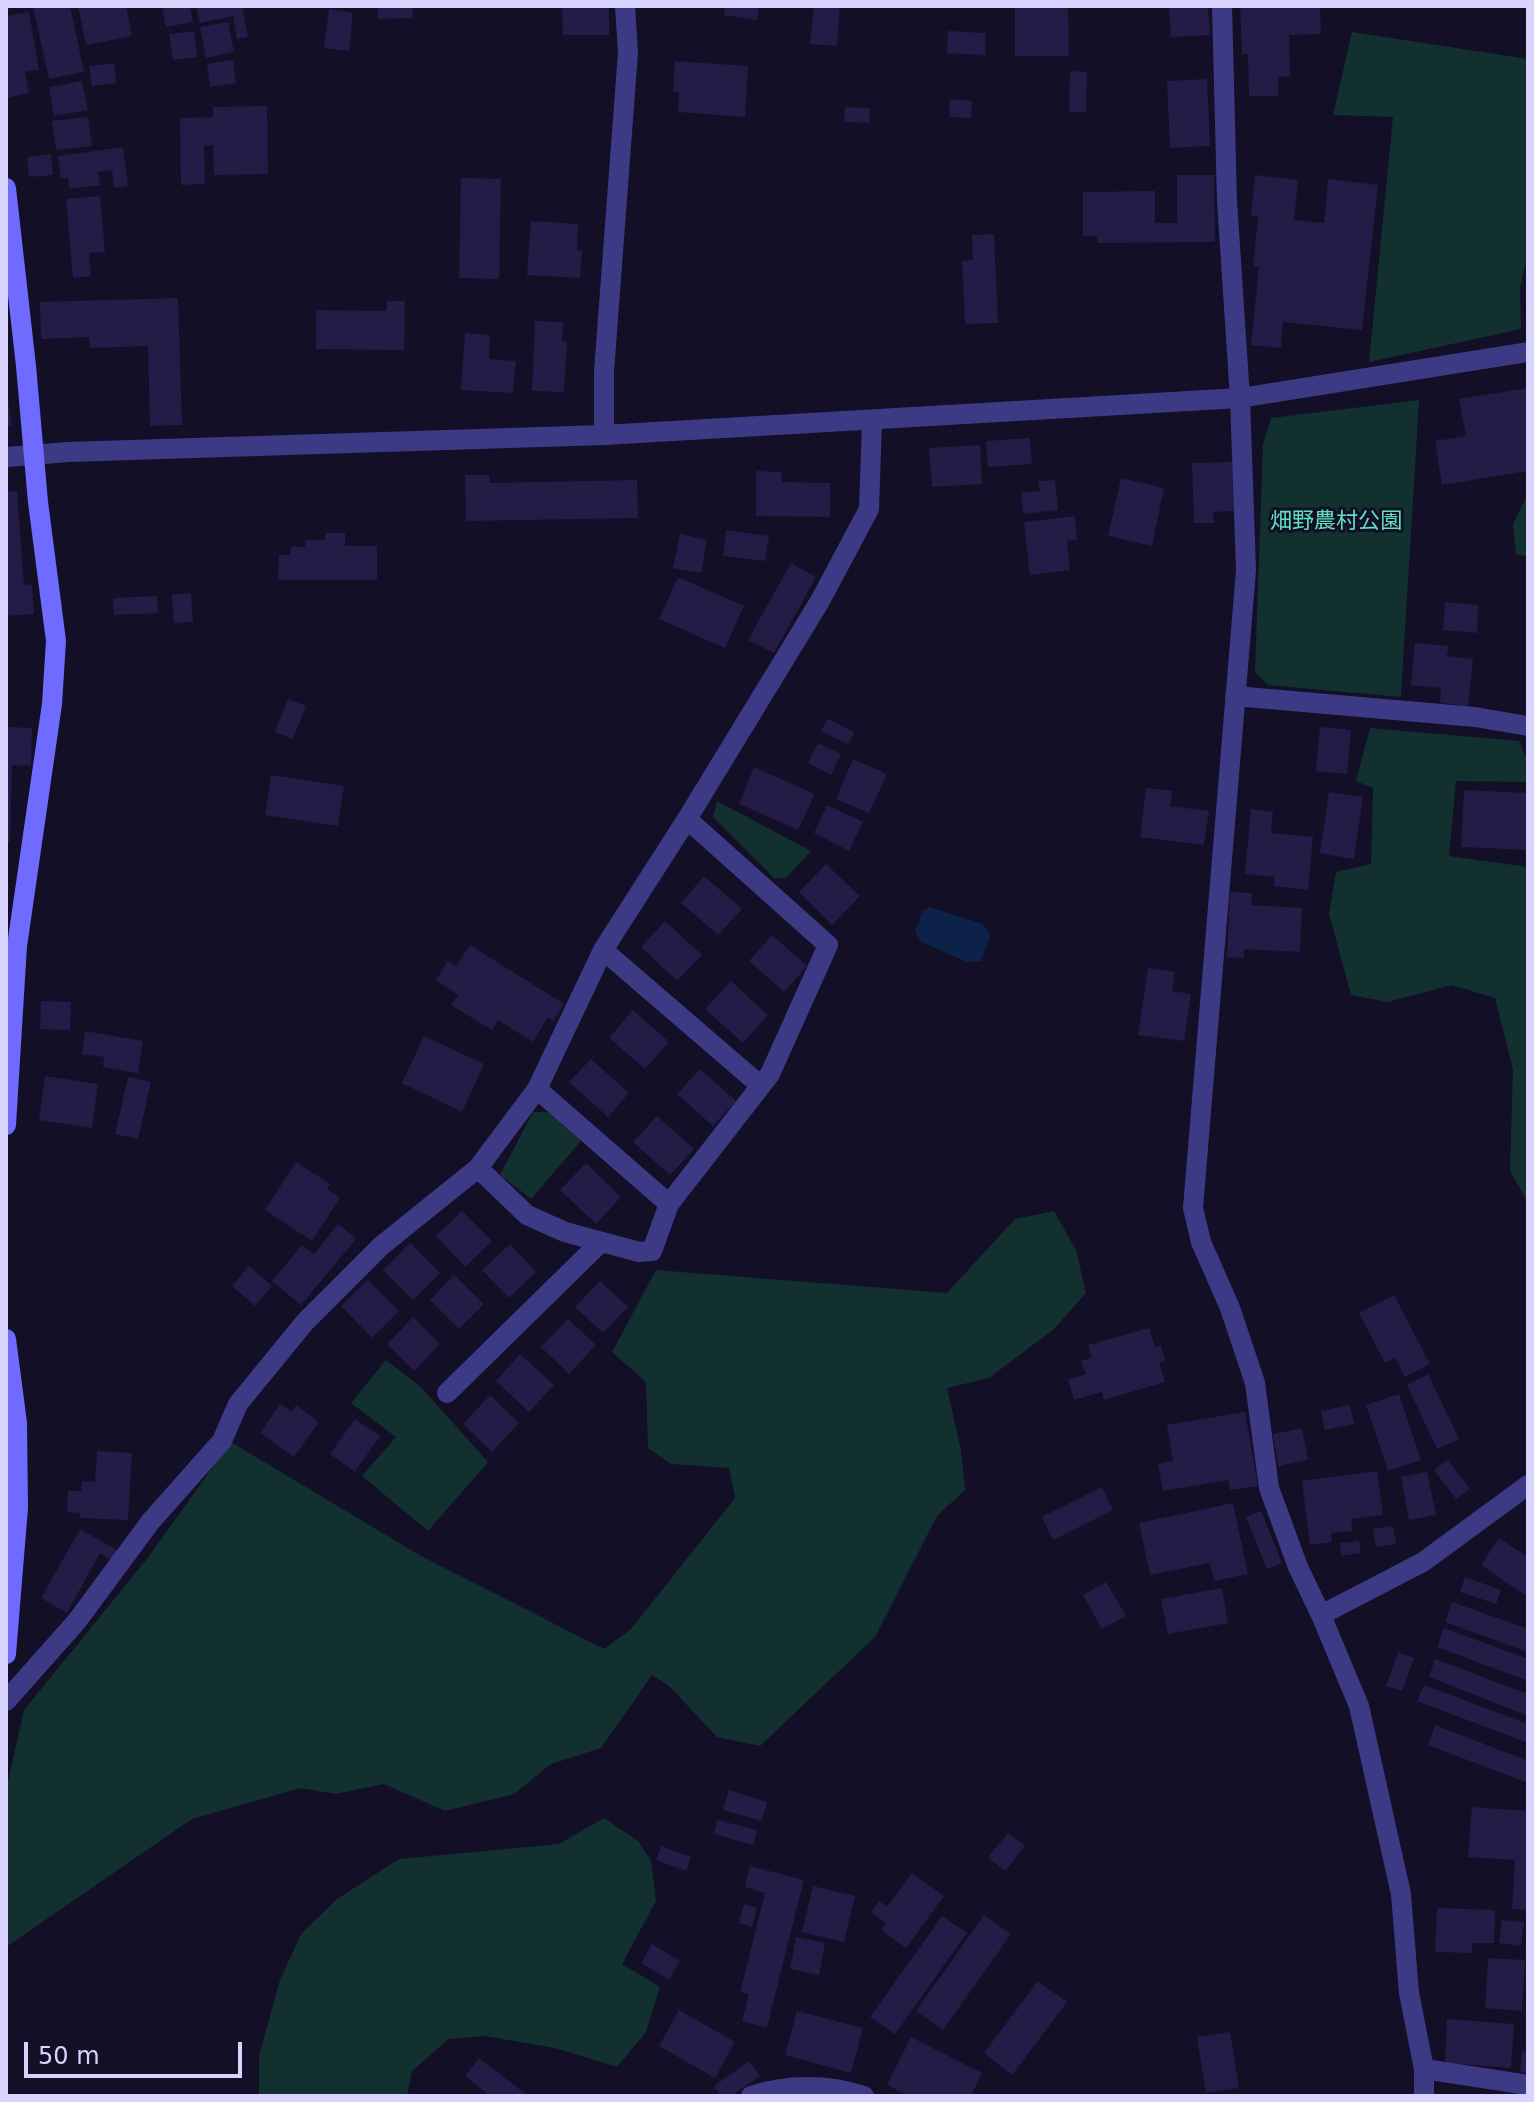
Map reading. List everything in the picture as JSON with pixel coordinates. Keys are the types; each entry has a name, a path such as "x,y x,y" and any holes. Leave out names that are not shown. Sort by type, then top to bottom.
{"main road":[{"path":"6,188 56,641 52,704 17,946 6,1125"},
{"path":"6,1339 17,1423 18,1508 6,1654"}],"street":[{"path":"604,435 604,371 628,53 625,6"},
{"path":"1222,6 1227,201 1240,398 1246,570 1193,1208 1201,1242 1230,1308 1255,1383 1269,1488 1298,1567 1359,1706 1401,1894 1409,1993 1424,2069 1424,2096"},
{"path":"6,457 604,435 1240,398 1528,352"},
{"path":"6,1701 77,1621 151,1521 222,1441 238,1404 305,1322 381,1246 478,1168 537,1089 603,950 820,601 869,509 872,421"},
{"path":"1235,696 1475,717 1528,726"},
{"path":"478,1168 527,1215 565,1232 639,1252 652,1251 669,1204 770,1074 828,945 687,819"},
{"path":"603,950 761,1086"},
{"path":"537,1089 669,1204"},
{"path":"447,1393 601,1242"},
{"path":"1321,1615 1423,1562 1528,1485"},
{"path":"1424,2069 1528,2085"},
{"path":"751,2096 773,2089 815,2086 864,2096"}],"green space":[{"path":"1352,32 1528,59 1528,253 1520,288 1521,329 1369,362 1393,117 1333,115"},
{"name":"畑野農村公園","path":"1419,400 1401,697 1268,685 1255,672 1263,444 1271,418"},
{"path":"1528,493 1528,556 1516,555 1513,524"},
{"path":"1370,728 1519,741 1528,762 1528,782 1456,781 1449,856 1528,867 1528,1202 1510,1171 1513,1069 1495,998 1452,985 1388,1002 1351,995 1329,914 1336,872 1371,864 1373,788 1356,781"},
{"path":"717,801 811,851 786,878 774,878 713,817"},
{"path":"533,1112 548,1112 581,1141 531,1199 500,1175"},
{"path":"1054,1211 1076,1250 1086,1293 1054,1329 989,1378 947,1388 961,1450 965,1490 937,1516 875,1637 760,1746 717,1737 669,1686 652,1675 601,1748 551,1764 514,1794 445,1811 384,1784 335,1794 301,1788 192,1819 6,1947 6,1790 24,1710 146,1560 231,1442 421,1556 604,1649 631,1629 735,1498 729,1468 671,1464 648,1448 646,1382 612,1352 656,1270 947,1293 1015,1219"},
{"path":"386,1360 421,1387 488,1462 428,1531 362,1476 396,1437 351,1403"},
{"path":"604,1818 638,1841 651,1861 656,1901 622,1964 660,1987 646,2032 617,2067 555,2048 485,2036 449,2039 412,2071 407,2096 259,2096 259,2056 280,1980 301,1934 337,1899 399,1859 559,1844"}],"water":[{"path":"929,907 983,924 991,935 981,961 967,962 921,942 915,931 923,911"}],"building":[{"path":"33,6 70,6 84,72 49,79"},
{"path":"78,6 126,6 132,36 86,45"},
{"path":"162,6 190,6 193,22 166,27"},
{"path":"196,6 242,6 248,37 237,39 233,16 200,23"},
{"path":"377,6 412,6 413,18 378,19"},
{"path":"562,6 609,6 609,35 563,35"},
{"path":"725,6 759,6 757,20 724,15"},
{"path":"814,6 840,6 837,46 810,44"},
{"path":"1015,6 1068,6 1069,56 1015,56"},
{"path":"1169,6 1208,6 1210,35 1171,37"},
{"path":"1240,6 1320,6 1321,34 1289,35 1290,76 1278,77 1278,96 1249,96 1248,54 1242,54"},
{"path":"329,9 353,13 349,51 324,48"},
{"path":"29,12 39,70 25,72 29,93 6,98 6,16"},
{"path":"228,22 234,52 206,58 200,27"},
{"path":"194,31 197,57 173,60 169,34"},
{"path":"948,31 986,33 985,55 947,53"},
{"path":"233,60 236,83 210,87 207,64"},
{"path":"675,61 748,66 745,117 678,112 679,92 673,92"},
{"path":"114,63 116,83 92,86 89,66"},
{"path":"1070,71 1087,72 1086,112 1069,112"},
{"path":"1207,79 1210,146 1170,148 1167,81"},
{"path":"82,81 88,110 54,116 49,87"},
{"path":"950,99 972,101 971,118 949,117"},
{"path":"267,106 268,174 214,175 213,145 204,146 205,184 181,185 180,118 213,117 213,107"},
{"path":"845,107 870,108 869,123 844,122"},
{"path":"88,117 92,146 56,150 52,121"},
{"path":"123,147 128,186 114,188 112,170 98,172 100,185 69,189 68,178 61,179 58,156"},
{"path":"51,154 53,175 29,177 27,157"},
{"path":"1177,175 1214,175 1215,242 1097,243 1097,236 1083,236 1083,192 1155,191 1155,223 1177,223"},
{"path":"1255,175 1298,180 1294,220 1324,223 1328,179 1378,185 1362,330 1283,322 1281,348 1251,345 1259,267 1253,267 1258,217 1251,216"},
{"path":"461,178 501,179 499,279 459,278"},
{"path":"100,196 105,252 89,253 91,276 73,278 66,199"},
{"path":"531,221 578,224 577,250 582,251 580,278 527,275"},
{"path":"994,234 998,323 965,324 962,261 973,260 972,235"},
{"path":"178,298 182,425 150,426 148,346 90,348 89,337 41,339 40,302"},
{"path":"387,301 405,301 404,350 316,349 316,310 387,311"},
{"path":"535,321 563,322 562,341 567,341 564,392 532,391"},
{"path":"465,333 490,335 489,359 516,361 513,393 461,390"},
{"path":"1528,388 1528,471 1442,485 1435,441 1466,436 1459,399"},
{"path":"8,398 12,426 6,426"},
{"path":"1030,438 1032,464 988,467 986,441"},
{"path":"980,445 982,484 932,487 929,448"},
{"path":"1232,462 1234,511 1213,512 1214,523 1194,523 1192,463"},
{"path":"756,471 781,472 782,482 830,483 830,517 756,516"},
{"path":"465,475 489,475 490,483 637,480 638,518 466,521"},
{"path":"1121,478 1164,488 1152,546 1108,536"},
{"path":"1055,480 1058,510 1023,514 1021,493 1040,491 1038,481"},
{"path":"17,491 24,585 32,584 34,614 6,616 6,492"},
{"path":"1075,516 1077,540 1067,541 1070,570 1030,575 1024,522"},
{"path":"726,530 769,536 765,561 723,556"},
{"path":"325,533 345,533 345,546 377,546 377,580 278,580 279,555 291,555 291,547 305,547 305,540 325,540"},
{"path":"680,534 707,540 701,573 673,568"},
{"path":"791,563 816,577 774,653 748,640"},
{"path":"678,577 744,606 725,648 659,619"},
{"path":"191,593 193,622 174,623 172,595"},
{"path":"157,596 158,613 114,615 113,598"},
{"path":"1445,602 1478,605 1477,633 1443,630"},
{"path":"1415,643 1449,646 1447,656 1473,659 1468,706 1440,703 1441,688 1411,685"},
{"path":"288,699 306,706 293,739 275,732"},
{"path":"828,719 854,732 848,744 821,731"},
{"path":"6,727 32,728 31,766 12,765 10,842 6,842"},
{"path":"1320,727 1351,730 1347,774 1316,771"},
{"path":"818,743 841,754 831,775 808,763"},
{"path":"853,759 887,774 869,813 836,799"},
{"path":"754,767 815,794 798,830 739,804"},
{"path":"271,775 344,786 338,826 265,815"},
{"path":"1146,788 1172,791 1170,806 1209,811 1204,845 1140,837"},
{"path":"1464,790 1528,793 1528,850 1461,847"},
{"path":"1329,792 1363,797 1354,859 1320,853"},
{"path":"827,805 863,822 849,851 814,833"},
{"path":"1251,809 1273,812 1271,833 1313,837 1308,890 1274,886 1275,877 1245,874"},
{"path":"826,864 860,896 832,925 799,892"},
{"path":"704,876 742,909 718,935 681,903"},
{"path":"1230,892 1252,893 1251,905 1302,908 1300,952 1244,949 1244,958 1227,957"},
{"path":"665,921 702,955 677,981 641,947"},
{"path":"772,935 807,966 784,992 749,961"},
{"path":"470,945 564,1004 553,1021 548,1017 533,1042 498,1020 492,1030 451,1005 458,995 436,980 448,961 456,966"},
{"path":"1148,968 1175,972 1172,991 1191,994 1184,1041 1138,1035"},
{"path":"731,981 768,1015 743,1043 705,1009"},
{"path":"41,1001 71,1002 70,1030 40,1029"},
{"path":"633,1010 669,1042 645,1069 609,1038"},
{"path":"85,1031 143,1041 138,1073 103,1067 104,1057 82,1054"},
{"path":"424,1036 484,1064 462,1112 402,1083"},
{"path":"591,1059 629,1093 608,1117 569,1082"},
{"path":"700,1069 736,1101 713,1126 677,1094"},
{"path":"45,1076 98,1084 92,1128 39,1120"},
{"path":"128,1077 151,1082 138,1139 115,1134"},
{"path":"657,1116 694,1149 670,1175 633,1142"},
{"path":"296,1162 330,1184 327,1189 340,1198 312,1241 265,1210"},
{"path":"586,1163 621,1197 596,1224 560,1190"},
{"path":"462,1211 492,1241 465,1267 436,1236"},
{"path":"338,1224 356,1239 301,1305 272,1281 302,1245 314,1254"},
{"path":"410,1243 440,1273 413,1300 383,1270"},
{"path":"510,1244 536,1272 509,1298 482,1270"},
{"path":"249,1266 272,1286 255,1306 232,1286"},
{"path":"454,1275 484,1304 459,1329 430,1300"},
{"path":"368,1280 399,1311 372,1338 341,1306"},
{"path":"600,1281 628,1307 603,1333 575,1307"},
{"path":"1394,1295 1430,1364 1405,1377 1395,1358 1385,1363 1359,1313"},
{"path":"413,1317 440,1344 414,1371 387,1344"},
{"path":"568,1319 596,1345 569,1374 541,1347"},
{"path":"1149,1328 1155,1347 1161,1345 1165,1360 1159,1362 1165,1382 1104,1400 1102,1392 1074,1400 1068,1380 1086,1374 1081,1361 1092,1358 1088,1345"},
{"path":"520,1354 554,1385 529,1412 496,1381"},
{"path":"1428,1374 1459,1439 1437,1449 1407,1385"},
{"path":"1399,1394 1421,1460 1388,1471 1366,1405"},
{"path":"490,1395 519,1423 492,1452 463,1424"},
{"path":"280,1404 292,1412 296,1405 319,1422 294,1457 260,1433"},
{"path":"1350,1405 1354,1424 1325,1430 1321,1411"},
{"path":"1245,1412 1258,1486 1230,1490 1228,1480 1163,1491 1158,1464 1173,1461 1167,1425"},
{"path":"355,1419 380,1436 355,1472 330,1454"},
{"path":"1302,1428 1308,1460 1278,1466 1273,1434"},
{"path":"97,1451 132,1453 128,1520 80,1518 80,1513 67,1512 68,1491 81,1491 82,1481 95,1482"},
{"path":"1448,1460 1470,1489 1456,1499 1434,1470"},
{"path":"1377,1471 1383,1515 1351,1519 1353,1531 1331,1533 1332,1542 1310,1545 1302,1481"},
{"path":"1427,1472 1436,1515 1409,1520 1401,1477"},
{"path":"1102,1487 1113,1510 1053,1540 1042,1517"},
{"path":"1233,1503 1248,1574 1214,1581 1210,1563 1150,1575 1139,1523"},
{"path":"1261,1511 1282,1563 1267,1569 1246,1517"},
{"path":"1393,1526 1396,1544 1376,1547 1373,1529"},
{"path":"80,1529 117,1550 111,1560 100,1553 67,1613 41,1598"},
{"path":"1499,1538 1528,1557 1528,1597 1481,1565"},
{"path":"1359,1541 1361,1553 1341,1556 1340,1543"},
{"path":"1465,1577 1501,1590 1496,1604 1460,1592"},
{"path":"1106,1582 1126,1616 1102,1629 1083,1595"},
{"path":"1222,1588 1228,1623 1168,1634 1161,1599"},
{"path":"1452,1602 1528,1629 1528,1652 1445,1622"},
{"path":"1444,1628 1528,1659 1528,1681 1437,1647"},
{"path":"1398,1652 1414,1658 1402,1691 1386,1686"},
{"path":"1435,1659 1528,1694 1528,1716 1429,1677"},
{"path":"1424,1685 1528,1724 1528,1743 1417,1701"},
{"path":"1435,1725 1528,1761 1528,1783 1428,1745"},
{"path":"729,1790 767,1802 762,1821 723,1810"},
{"path":"1472,1807 1528,1811 1528,1910 1512,1909 1515,1860 1468,1857"},
{"path":"717,1820 757,1830 753,1845 714,1834"},
{"path":"1008,1833 1025,1846 1005,1871 988,1857"},
{"path":"661,1846 691,1857 686,1871 656,1860"},
{"path":"750,1866 804,1880 767,2028 742,2021 749,1994 740,1992 765,1893 745,1887"},
{"path":"912,1873 944,1896 906,1948 881,1930 886,1923 871,1912 879,1901 887,1907"},
{"path":"813,1886 855,1896 844,1942 802,1932"},
{"path":"744,1904 757,1908 752,1927 739,1923"},
{"path":"1437,1908 1495,1910 1494,1943 1472,1943 1472,1953 1435,1952"},
{"path":"984,1915 1011,1934 943,2030 916,2011"},
{"path":"942,1916 967,1933 895,2034 870,2017"},
{"path":"1502,1920 1524,1922 1521,1946 1499,1943"},
{"path":"796,1937 825,1943 819,1975 790,1969"},
{"path":"652,1944 680,1961 669,1980 641,1963"},
{"path":"1488,1958 1525,1960 1522,2011 1485,2008"},
{"path":"1038,1981 1067,2002 1012,2075 984,2053"},
{"path":"679,2010 735,2042 715,2078 659,2046"},
{"path":"797,2011 863,2028 851,2073 785,2055"},
{"path":"1447,2019 1514,2024 1511,2068 1445,2063"},
{"path":"1230,2032 1239,2088 1206,2093 1197,2037"},
{"path":"911,2037 982,2073 971,2096 909,2096 887,2085"},
{"path":"1522,2052 1528,2053 1528,2073 1520,2072"},
{"path":"479,2058 528,2096 490,2096 465,2076"},
{"path":"749,2061 760,2076 731,2096 721,2096 714,2086"}]}
